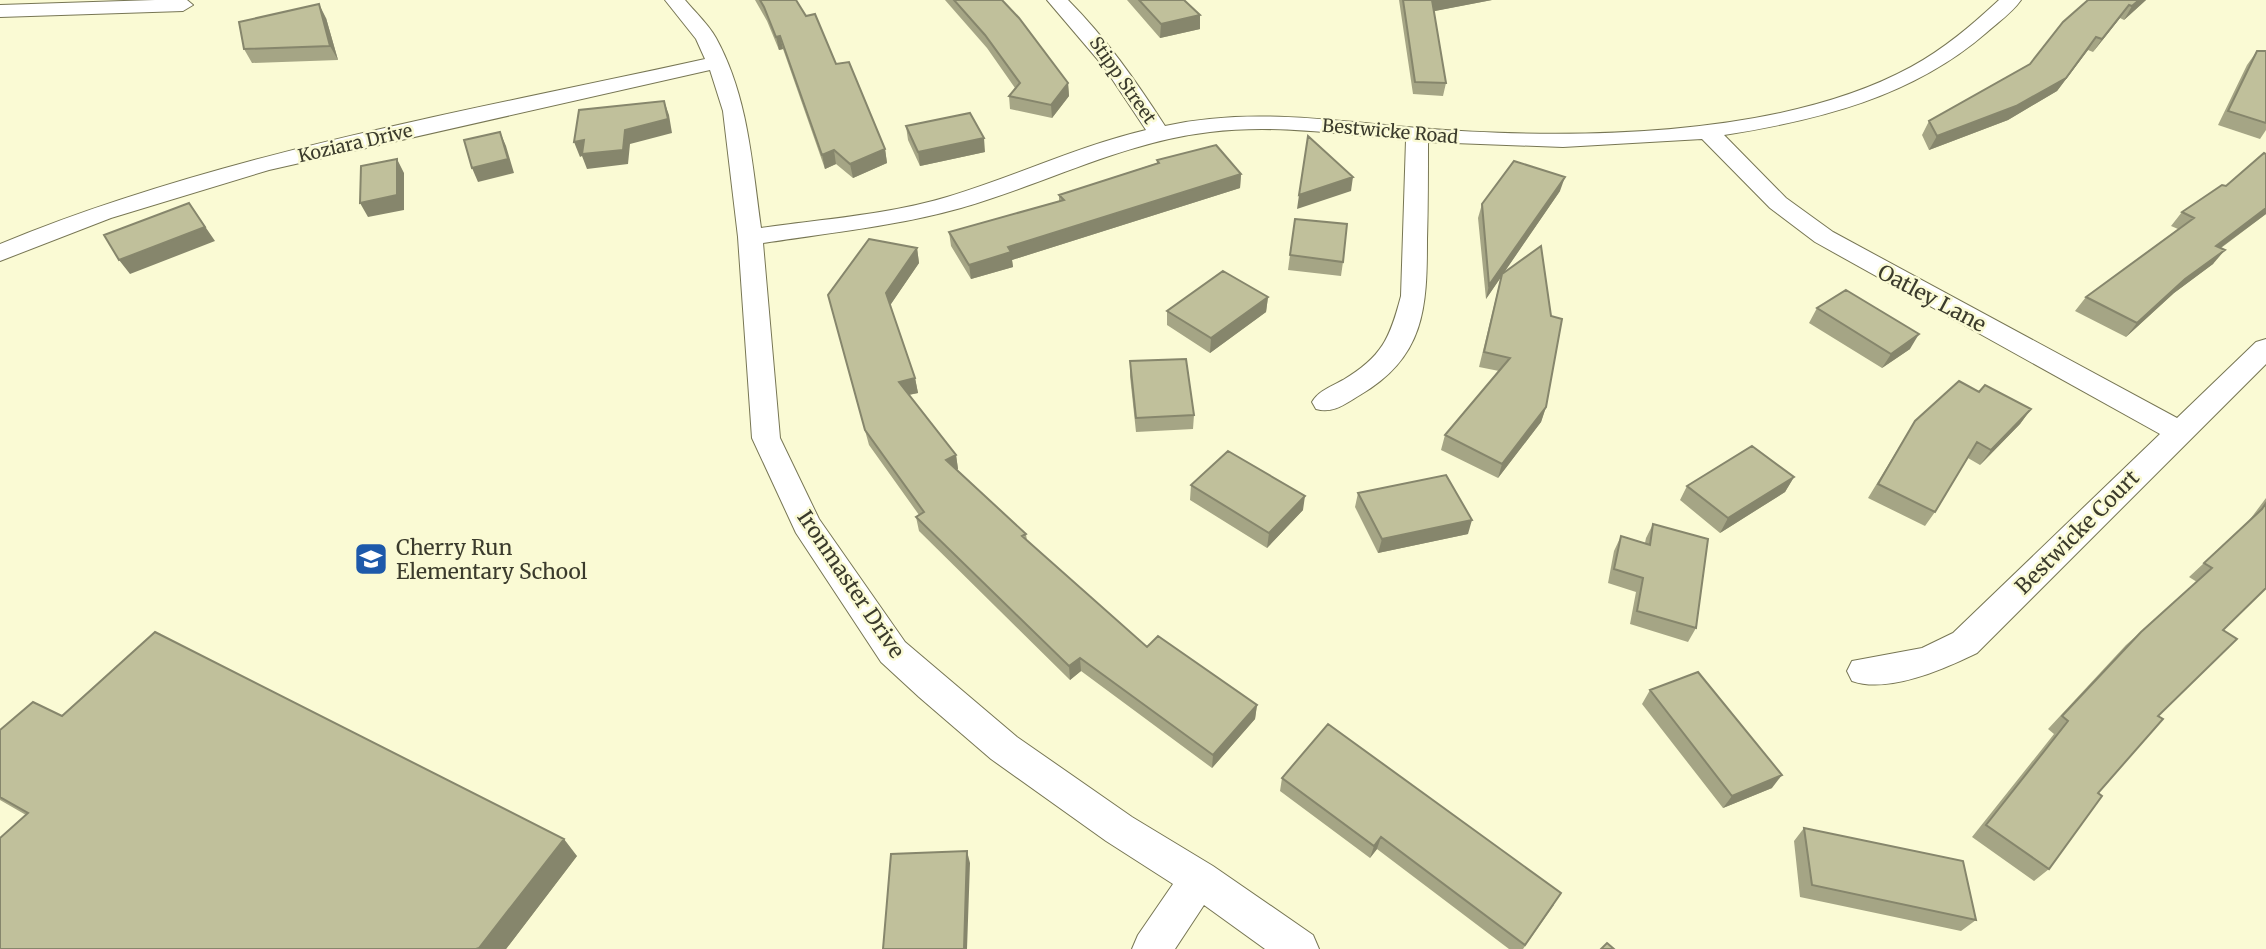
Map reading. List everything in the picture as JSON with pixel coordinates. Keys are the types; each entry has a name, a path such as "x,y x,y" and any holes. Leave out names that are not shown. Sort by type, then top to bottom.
{"street":[{"name":"Ironmaster Drive","path":"675,0 706,38 718,62 734,111 750,237 766,438 807,525 893,652 1004,748 1119,829 1199,879 1299,949"},
{"name":"Stipp Street","path":"1057,0 1114,62 1158,132"},
{"name":"Bestwicke Road","path":"750,237 949,204 1116,144 1158,132 1211,125 1286,122 1417,135 1566,140 1709,133 1831,106 1879,90 1918,72 1966,40 2011,0"},
{"path":"0,11 183,5"},
{"name":"Koziara Drive","path":"0,253 91,217 228,173 718,62"},
{"name":"Oatley Lane","path":"1709,133 1779,203 1824,237 2178,431"},
{"path":"1326,402 1377,374 1398,349 1408,322 1414,296 1417,135"},
{"name":"Bestwicke Court","path":"1864,671 1927,662 1965,643 2178,431 2266,348"},
{"path":"1152,949 1199,879"}],"building":[{"path":"760,0 796,0 806,16 815,14 836,64 849,62 885,149 850,164 834,150 822,155 780,36 776,37"},
{"path":"954,0 1002,0 1019,18 1068,83 1051,105 1009,96 1020,83 985,35"},
{"path":"1139,0 1184,0 1200,15 1161,24"},
{"path":"1403,0 1432,0 1446,83 1415,82"},
{"path":"2088,0 2139,0 2132,6 2129,5 2102,39 2096,37 2066,78 2016,106 1937,136 1929,121 2030,64 2063,22"},
{"path":"319,4 330,46 244,49 239,22"},
{"path":"2257,51 2266,51 2266,123 2228,111"},
{"path":"664,101 668,119 625,130 623,150 582,154 584,140 574,142 579,110"},
{"path":"970,113 984,138 918,152 906,126"},
{"path":"500,132 508,159 472,168 464,140"},
{"path":"1308,136 1353,177 1299,195"},
{"path":"1216,145 1241,174 1008,247 1011,252 969,265 949,232 1064,200 1059,195 1159,163 1157,160"},
{"path":"2264,153 2266,208 2216,246 2225,250 2185,279 2137,323 2086,297 2194,218 2182,212 2222,185 2226,186"},
{"path":"397,159 397,195 360,203 361,166"},
{"path":"1514,161 1565,177 1489,285 1482,204"},
{"path":"189,203 205,227 119,260 104,235"},
{"path":"1295,219 1347,224 1343,262 1290,255"},
{"path":"869,239 917,248 886,293 915,378 899,382 956,455 946,460 1026,534 1022,536 1147,647 1158,636 1257,705 1213,755 1080,658 1069,666 916,517 924,512 865,430 828,295"},
{"path":"1541,246 1551,316 1562,319 1546,407 1502,464 1445,435 1510,358 1484,352 1502,274"},
{"path":"1223,271 1268,297 1211,338 1167,311"},
{"path":"1846,290 1919,334 1891,354 1817,308"},
{"path":"1186,359 1194,415 1136,418 1130,361"},
{"path":"1959,381 1979,392 1985,385 2031,409 1991,450 1977,442 1935,512 1878,484 1915,421"},
{"path":"1752,446 1794,477 1728,518 1687,486"},
{"path":"1228,451 1305,496 1269,533 1191,485"},
{"path":"1446,475 1472,520 1382,539 1358,493"},
{"path":"2266,503 2266,588 2223,630 2237,639 2158,716 2163,719 2098,793 2102,796 2049,869 1986,825 2068,721 2062,716 2141,632 2212,568 2204,563"},
{"path":"1653,524 1708,539 1696,628 1637,611 1643,578 1614,569 1621,536 1650,545"},
{"path":"155,632 564,839 476,949 0,949 0,838 28,813 0,797 0,730 33,702 62,716"},
{"path":"1698,672 1782,775 1732,796 1650,690"},
{"path":"1328,724 1561,893 1525,945 1381,837 1374,846 1282,778"},
{"path":"1804,828 1963,861 1976,920 1812,885"},
{"path":"967,851 964,949 883,949 891,854"},
{"path":"1607,943 1614,949 1601,949"}],"place":[{"name":"Cherry Run Elementary School","path":"371,559"}]}
